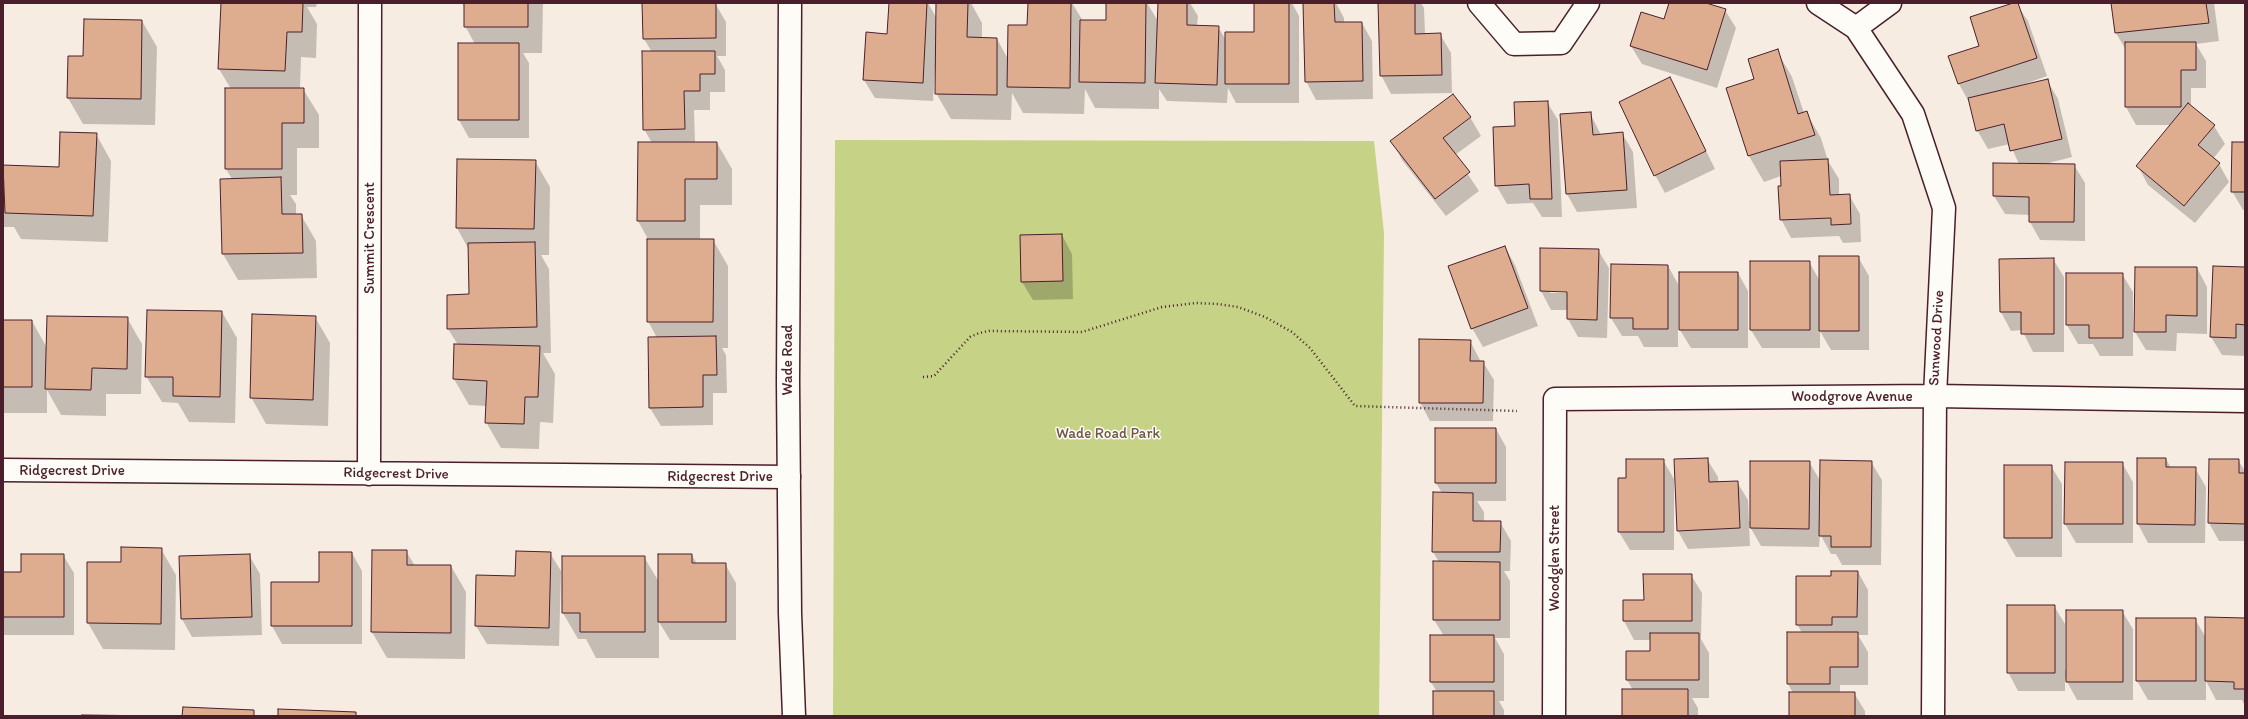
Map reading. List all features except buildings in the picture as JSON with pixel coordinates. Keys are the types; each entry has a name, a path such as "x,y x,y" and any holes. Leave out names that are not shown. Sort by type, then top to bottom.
{"street":[{"name":"Summit Crescent","path":"369,474 370,3"},
{"name":"Wade Road","path":"790,3 789,477 790,613 794,716"},
{"path":"1479,3 1514,44 1561,43 1588,3"},
{"name":"Sunwood Drive","path":"1818,3 1856,28 1913,114 1944,208 1935,396 1933,716"},
{"path":"1856,28 1890,3"},
{"name":"Woodgrove Avenue","path":"1555,399 1935,396 2245,401"},
{"name":"Woodglen Street","path":"1554,716 1555,399"},
{"name":"Ridgecrest Drive","path":"3,470 789,477"}],"path":[{"path":"923,377 934,376 970,337 979,333 989,331 1082,332 1162,307 1196,303 1218,304 1238,307 1265,317 1292,332 1310,348 1355,406 1517,411"}],"green space":[{"name":"Wade Road Park","path":"835,140 1374,141 1384,233 1379,716 833,716"}]}
